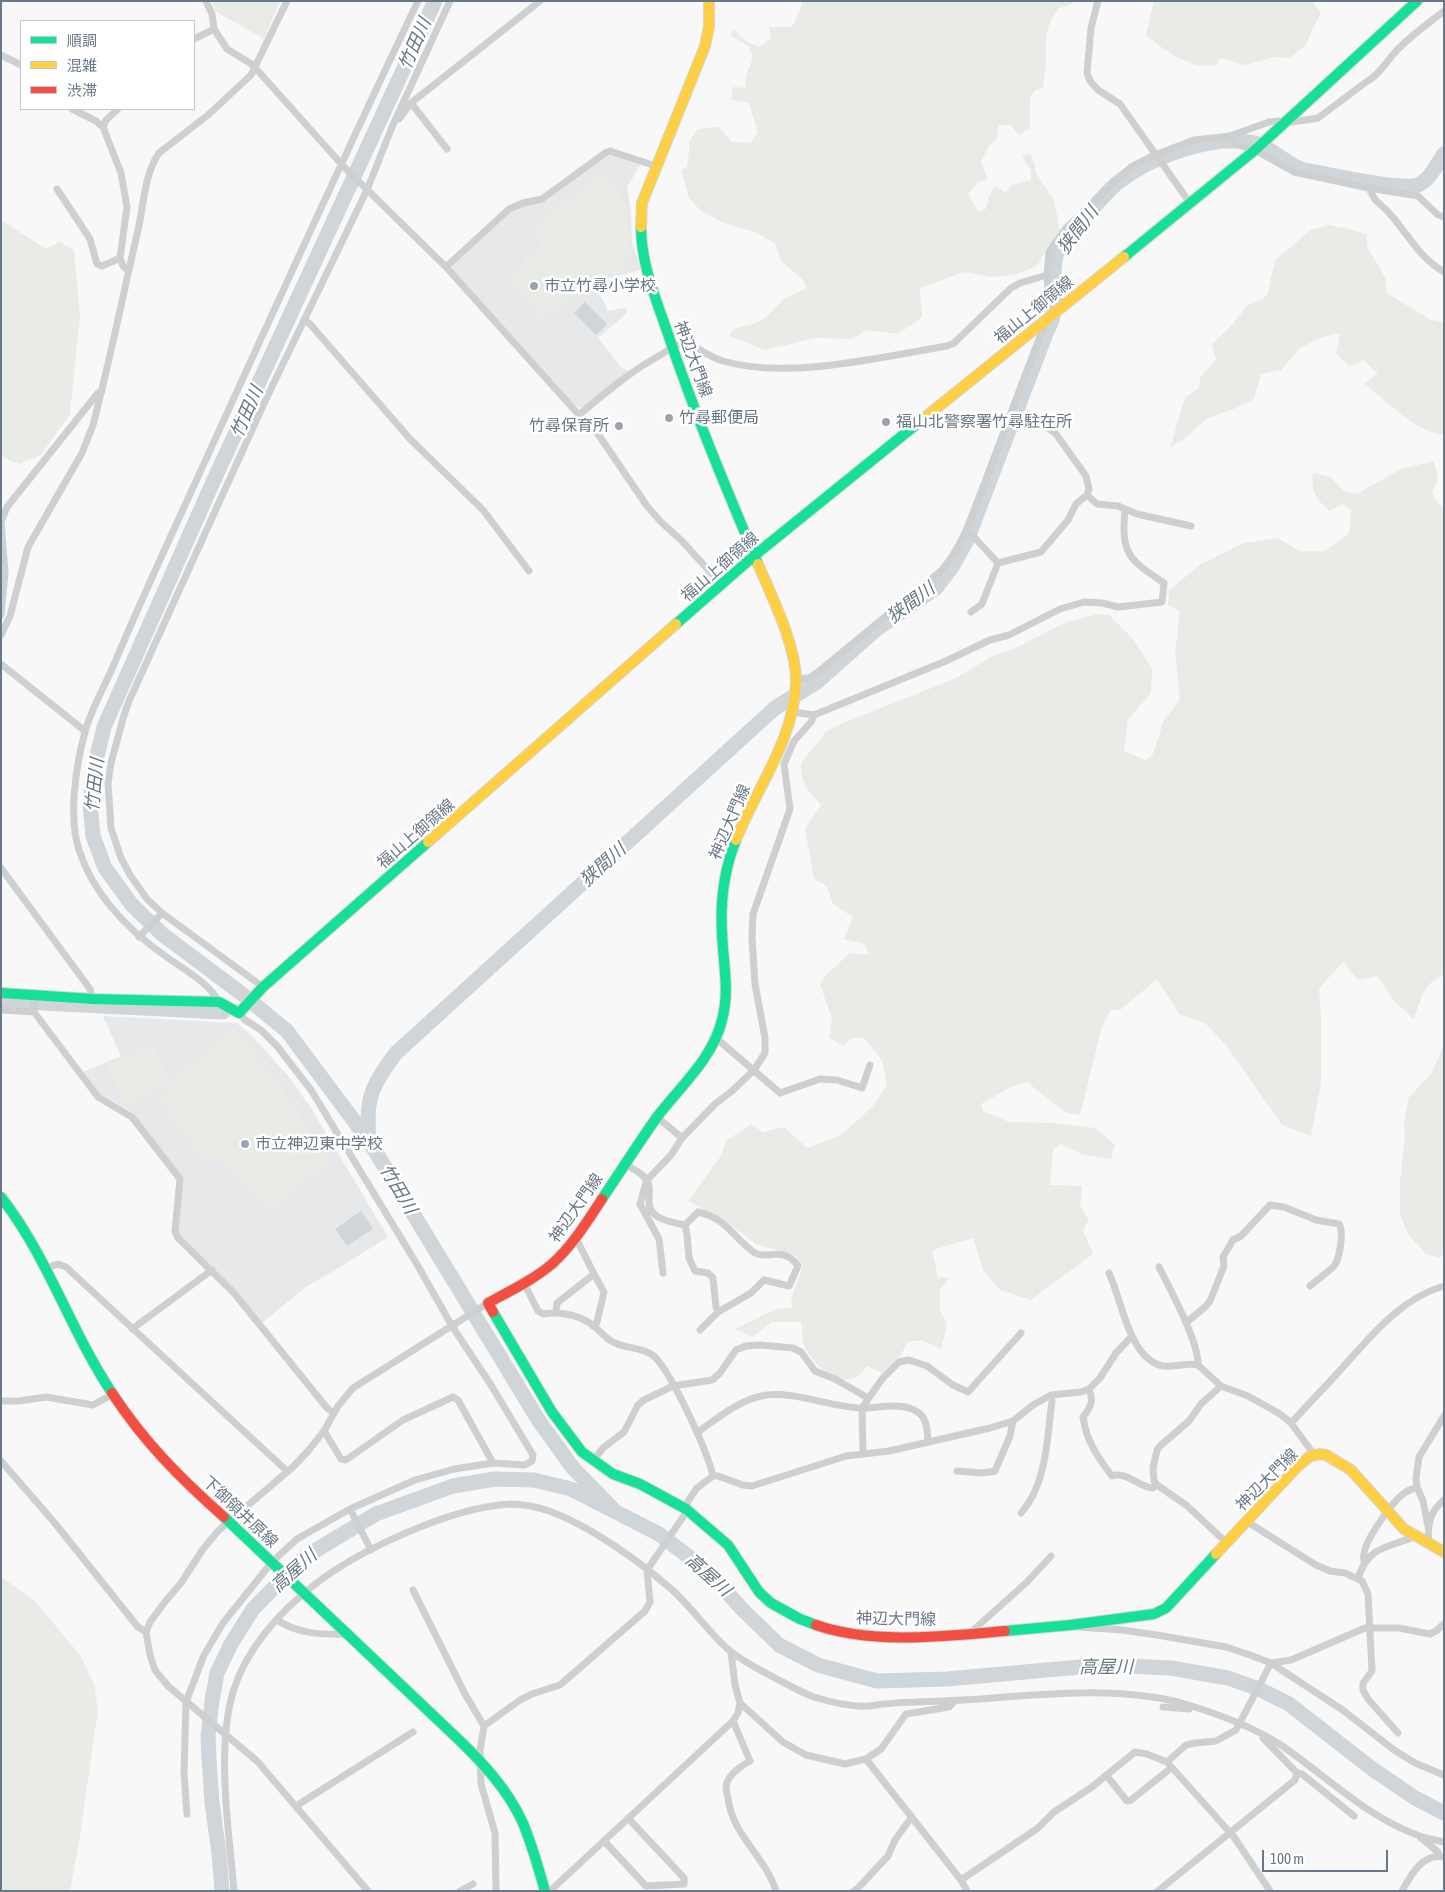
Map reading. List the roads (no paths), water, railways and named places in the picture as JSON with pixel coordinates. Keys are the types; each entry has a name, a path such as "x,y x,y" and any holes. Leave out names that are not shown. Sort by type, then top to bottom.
{"main road":[{"name":"神辺大門線","path":"708,1 709,26 705,46 642,203 638,225 644,260 672,346 697,415 778,613 793,660 795,683 792,709 776,754 731,853 724,876 721,899 721,925 726,981 725,1005 722,1023 716,1038 706,1054 657,1117 576,1238 546,1269 486,1304 552,1412 571,1439 592,1461 613,1474 640,1484 686,1511 728,1545 759,1592 771,1603 800,1619 834,1631 862,1636 886,1637 970,1634 1071,1625 1142,1616 1166,1608 1298,1466 1310,1457 1315,1456 1326,1455 1351,1470 1404,1529 1444,1552"},
{"name":"福山上御領線","path":"241,1012 262,988 755,555 1286,124 1417,1"},
{"path":"1,993 35,997 218,1002 241,1012"},
{"name":"下御領井原線","path":"1,1197 26,1232 46,1268 87,1352 113,1394 150,1446 348,1634 480,1762 500,1784 517,1811 532,1848 545,1891"}],"street":[{"path":"206,1 212,14 214,29 227,49 256,68 342,165 446,267 578,415 598,434 647,506 722,585"},
{"path":"1,634 10,616 28,547 82,453 93,425 153,161 159,153 208,114 251,75 288,1"},
{"path":"218,1002 215,995 204,985 126,924 103,897 94,883 79,849 73,814 76,779 85,731 124,640 418,1"},
{"path":"262,988 161,914 147,899 130,875 114,841 111,828 108,798 111,763 129,701 266,399 366,188 450,1"},
{"path":"1098,1 1092,28 1087,73 1090,80 1098,90 1120,104 1190,203"},
{"path":"392,127 411,103 536,2"},
{"path":"1053,314 1047,276 1049,252 1066,228 1131,167 1158,158 1194,140 1230,136 1269,122 1280,121 1286,124 1318,118 1373,78 1399,48 1444,11"},
{"path":"195,38 214,29"},
{"path":"1,55 20,64"},
{"path":"411,103 447,149"},
{"path":"74,110 103,126 121,173 127,207 120,258 123,266 128,270"},
{"path":"103,126 106,120 117,110"},
{"path":"1230,136 1236,144 1258,147 1294,172 1418,196 1438,215 1444,218"},
{"path":"446,267 510,209 523,203 542,199 605,153 616,153 656,166"},
{"path":"57,188 90,239 97,264 102,266 120,258"},
{"path":"1369,188 1377,204 1390,214 1406,236 1434,266 1444,272"},
{"path":"578,415 628,375 672,346 686,342 722,361 747,366 782,368 839,364 948,346 954,343 1011,288 1047,276"},
{"path":"305,320 410,438 483,510 529,571"},
{"path":"795,683 809,678 818,672 942,570 952,558 965,533 1010,417 1017,393 1042,329 1041,324"},
{"path":"5,626 1,617 5,572 1,522 7,507 66,431 98,393 102,391"},
{"path":"998,563 1041,552 1068,520 1076,504 1087,495 1089,489 1086,476 1056,434 1044,425 1010,417"},
{"path":"1087,495 1097,504 1118,506 1137,514 1191,526"},
{"path":"792,709 814,715 946,661 990,640 1009,635 1060,609 1084,602 1102,603 1118,607 1162,602 1164,583 1138,566 1125,544 1123,531 1125,509"},
{"path":"965,533 974,537 998,563"},
{"path":"971,612 982,604 998,563"},
{"path":"1,664 85,731"},
{"path":"663,1273 659,1239 640,1204 647,1178 671,1155 682,1138 715,1104 754,1070 765,1052 766,1046 755,984 752,938 753,914 790,809 784,764 794,741 811,722 814,715"},
{"path":"1,868 90,990 93,999"},
{"path":"140,936 161,914"},
{"path":"35,997 34,1011 98,1097 132,1117 180,1179 175,1231 178,1238 234,1293 326,1408 334,1413"},
{"path":"1,1010 34,1011"},
{"path":"187,1814 184,1773 188,1704 204,1655 218,1631 248,1590 273,1563 297,1539 415,1480 454,1468 493,1463 525,1465 532,1461 533,1455 311,1090 276,1046 261,1030 245,1020 241,1012"},
{"path":"716,1038 780,1093 820,1078 837,1080 862,1088 870,1065"},
{"path":"657,1117 682,1138"},
{"path":"625,1164 647,1178 650,1186 648,1205 656,1215 663,1220 685,1225"},
{"path":"1186,1323 1206,1306 1210,1300 1224,1266 1223,1257 1233,1240 1241,1236 1270,1205 1284,1207 1316,1220 1339,1224 1342,1228 1342,1238 1336,1264 1310,1286"},
{"path":"685,1225 698,1212 706,1214 724,1224 757,1254 782,1254 794,1260 798,1266 790,1286 764,1280 752,1293 718,1312 700,1330"},
{"path":"685,1225 690,1262 695,1271 708,1273 713,1278 718,1312"},
{"path":"576,1238 604,1292 597,1322 593,1326"},
{"path":"46,1268 58,1264 66,1266 132,1329 288,1471"},
{"path":"1159,1267 1186,1323 1197,1354 1198,1364 1221,1386 1266,1405 1291,1423 1315,1456"},
{"path":"132,1329 212,1270"},
{"path":"1110,1273 1131,1337 1146,1356 1156,1363 1168,1366 1198,1364"},
{"path":"556,1312 557,1303 594,1274"},
{"path":"524,1283 538,1311 543,1314 556,1312 586,1321 617,1345 652,1354 662,1365 698,1432 713,1476"},
{"path":"1291,1423 1378,1328 1418,1296 1429,1290 1444,1286"},
{"path":"368,1891 256,1761 168,1686 155,1670 146,1632 150,1622 180,1584 204,1549 229,1521 288,1471 308,1451 324,1431 343,1400 360,1382 486,1304"},
{"path":"862,1454 862,1408 882,1379 899,1362 909,1360 927,1366 953,1385 968,1392 1021,1333"},
{"path":"484,1726 520,1700 532,1694 560,1686 645,1612 650,1602 648,1570 686,1511 688,1501 698,1488 713,1476 752,1486 846,1456 889,1451 1013,1421 1033,1404 1051,1395 1081,1392 1090,1389 1100,1378 1116,1353 1131,1337"},
{"path":"592,1461 603,1448 624,1432 638,1405 644,1400 673,1386 712,1380 720,1373 736,1350 746,1346 760,1345 793,1348 801,1352 815,1370 843,1383 868,1398"},
{"path":"1221,1386 1201,1404 1189,1421 1157,1450 1154,1481 1186,1505 1227,1543"},
{"path":"1090,1389 1092,1397 1091,1406 1083,1417 1084,1429 1097,1457 1112,1476 1118,1474 1127,1477 1146,1488 1153,1488 1157,1485"},
{"path":"1,1401 20,1401 46,1397 93,1405 113,1394"},
{"path":"698,1432 744,1402 763,1395 772,1394 862,1408 890,1406 910,1408 925,1419 928,1442"},
{"path":"1021,1513 1030,1503 1042,1471 1052,1401 1051,1395"},
{"path":"324,1431 342,1459 346,1460 403,1420 453,1397 458,1400 493,1463"},
{"path":"1429,1544 1428,1526 1416,1478 1419,1457 1444,1416"},
{"path":"957,1471 982,1473 995,1471 1010,1436 1013,1421"},
{"path":"1,1461 54,1522 138,1627 146,1632"},
{"path":"1358,1578 1364,1562 1367,1545 1380,1521 1398,1498 1407,1491 1417,1487"},
{"path":"1428,1526 1435,1510 1444,1500"},
{"path":"234,1891 226,1804 225,1734 233,1691 258,1644 303,1591 369,1547 464,1512 508,1504 519,1504 550,1512 603,1539 648,1570 669,1588 731,1652 804,1694 870,1706 1094,1692 1127,1693 1176,1702 1220,1715 1260,1733 1322,1774 1366,1808 1420,1836 1444,1842"},
{"path":"351,1511 369,1547"},
{"path":"1246,1521 1316,1565 1330,1571 1345,1573 1362,1581 1368,1594 1372,1671 1363,1683 1363,1690 1368,1699 1398,1733"},
{"path":"1364,1562 1386,1546 1416,1536"},
{"path":"970,1634 1027,1582 1052,1556"},
{"path":"413,1590 461,1686 484,1726 481,1742 481,1784 495,1833 496,1891"},
{"path":"277,1620 286,1626 318,1634 348,1634"},
{"path":"1271,1663 1291,1660 1365,1628 1400,1628 1430,1634 1444,1624"},
{"path":"1071,1625 1082,1628 1122,1630 1226,1647 1271,1663 1344,1710 1394,1750 1415,1763 1444,1775"},
{"path":"550,1891 733,1721 738,1713 740,1704 734,1684 731,1652"},
{"path":"1106,1775 1127,1801 1131,1800 1169,1765 1186,1746 1216,1741 1236,1730 1271,1663"},
{"path":"740,1704 777,1737 798,1751 806,1755 845,1764 866,1759 881,1749 906,1714 949,1706 955,1701"},
{"path":"1163,1707 1191,1709 1194,1707"},
{"path":"733,1721 750,1761 733,1774 726,1786 728,1805 739,1833 762,1862 776,1891"},
{"path":"296,1806 412,1732"},
{"path":"1260,1733 1297,1773 1302,1774 1354,1816"},
{"path":"961,1880 1038,1828 1054,1812 1135,1752 1148,1754 1169,1765 1234,1837 1270,1891"},
{"path":"866,1759 961,1880 967,1891"},
{"path":"1158,1891 1295,1780 1297,1773"},
{"path":"604,1841 646,1886 684,1884 684,1878 628,1818"},
{"path":"854,1891 888,1856 895,1840 911,1818"},
{"path":"1402,1891 1422,1862 1441,1856 1420,1836"},
{"path":"460,1891 473,1884"}],"waterway":[{"name":"竹田川","path":"435,1 213,482 104,727 93,773 90,803 93,836 105,868 132,905 162,934 242,994 287,1031 369,1141 539,1421 573,1468 616,1512"},
{"name":"狭間川","path":"369,1139 369,1102 376,1083 396,1053 775,708 817,682 878,628 936,588 952,567 967,540 1052,320 1055,300 1054,272 1057,253 1073,230 1116,184 1129,174 1163,157 1182,150 1220,142 1238,141 1255,143 1267,148 1301,169 1398,186 1420,184 1431,175 1444,154"},
{"path":"1,1001 223,1012"},
{"name":"高屋川","path":"222,1891 212,1803 208,1736 217,1673 231,1644 253,1609 303,1558 376,1514 453,1486 495,1479 534,1480 571,1489 659,1534 710,1573 741,1608 779,1645 818,1665 877,1681 947,1679 1102,1665 1171,1668 1228,1678 1259,1689 1289,1704 1371,1768 1415,1798 1444,1813"}],"place":[{"name":"市立竹尋小学校","path":"534,286"},
{"name":"竹尋郵便局","path":"669,418"},
{"name":"福山北警察署竹尋駐在所","path":"886,422"},
{"name":"竹尋保育所","path":"619,426"},
{"name":"市立神辺東中学校","path":"245,1144"}]}
